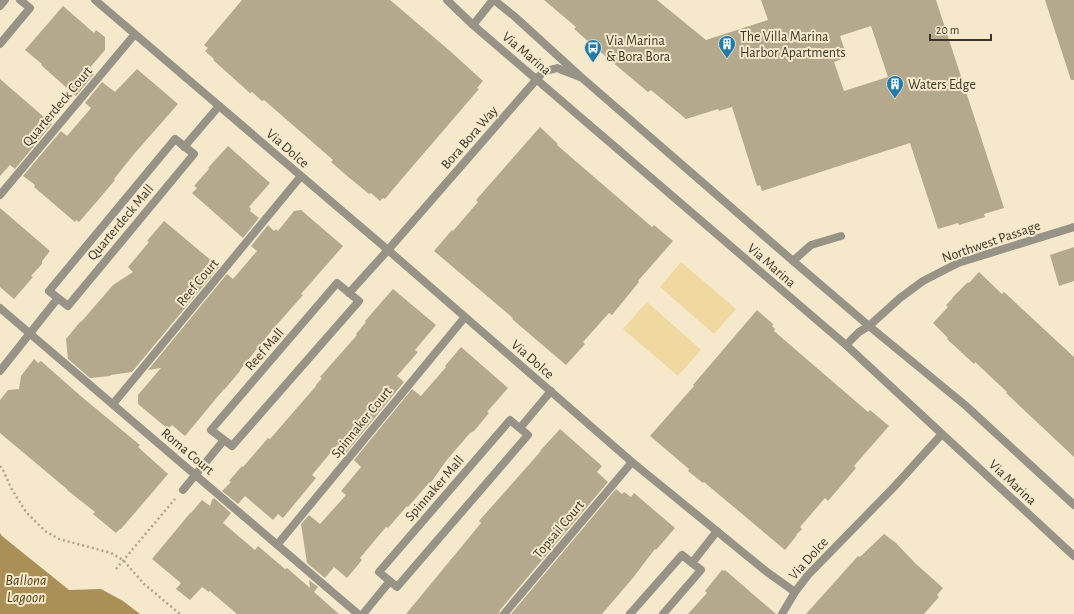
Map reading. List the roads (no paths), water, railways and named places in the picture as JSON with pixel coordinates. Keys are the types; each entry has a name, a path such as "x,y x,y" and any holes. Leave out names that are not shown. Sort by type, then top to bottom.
{"street":[{"path":"0,6 5,0"},
{"path":"0,44 30,8 20,0"},
{"name":"Via Dolce","path":"95,0 388,250 632,462 767,572 795,592 808,575 894,487 942,434"},
{"name":"Via Marina","path":"447,0 473,25 846,346 1074,556"},
{"path":"473,25 494,0"},
{"name":"Via Marina","path":"494,0 514,16 581,78 793,261 869,326 965,404 1074,505"},
{"name":"Quarterdeck Court","path":"0,195 135,34"},
{"name":"Bora Bora Way","path":"388,250 543,72 557,68 581,78"},
{"path":"184,147 219,106"},
{"name":"Quarterdeck Mall","path":"175,139 194,154 68,306 58,298 48,291 175,139"},
{"name":"Reef Court","path":"112,404 301,176"},
{"name":"Northwest Passage","path":"846,346 859,332 869,326 900,298 923,281 958,263 1074,227"},
{"path":"793,261 811,245 841,236"},
{"path":"182,490 224,440 232,446 359,301 349,293 388,250"},
{"name":"Reef Mall","path":"224,440 211,430 337,283 349,293"},
{"path":"0,371 58,298"},
{"name":"Roma Court","path":"0,308 358,614"},
{"name":"Spinnaker Court","path":"277,544 465,317"},
{"path":"363,614 390,581 397,587 528,435 520,428 550,391"},
{"name":"Spinnaker Mall","path":"390,581 379,572 510,420 520,428"},
{"name":"Topsail Court","path":"504,614 632,462"},
{"path":"692,563 717,531"},
{"path":"630,614 682,554 701,570 662,614"},
{"path":"782,614 795,592"}],"water":[{"name":"Ballona Lagoon","path":"0,533 69,590 101,589 123,601 140,614 0,614"}],"place":[{"name":"The Villa Marina Harbor Apartments","path":"727,59"},
{"name":"Via Marina & Bora Bora","path":"593,63"},
{"name":"Waters Edge","path":"895,99"}]}
